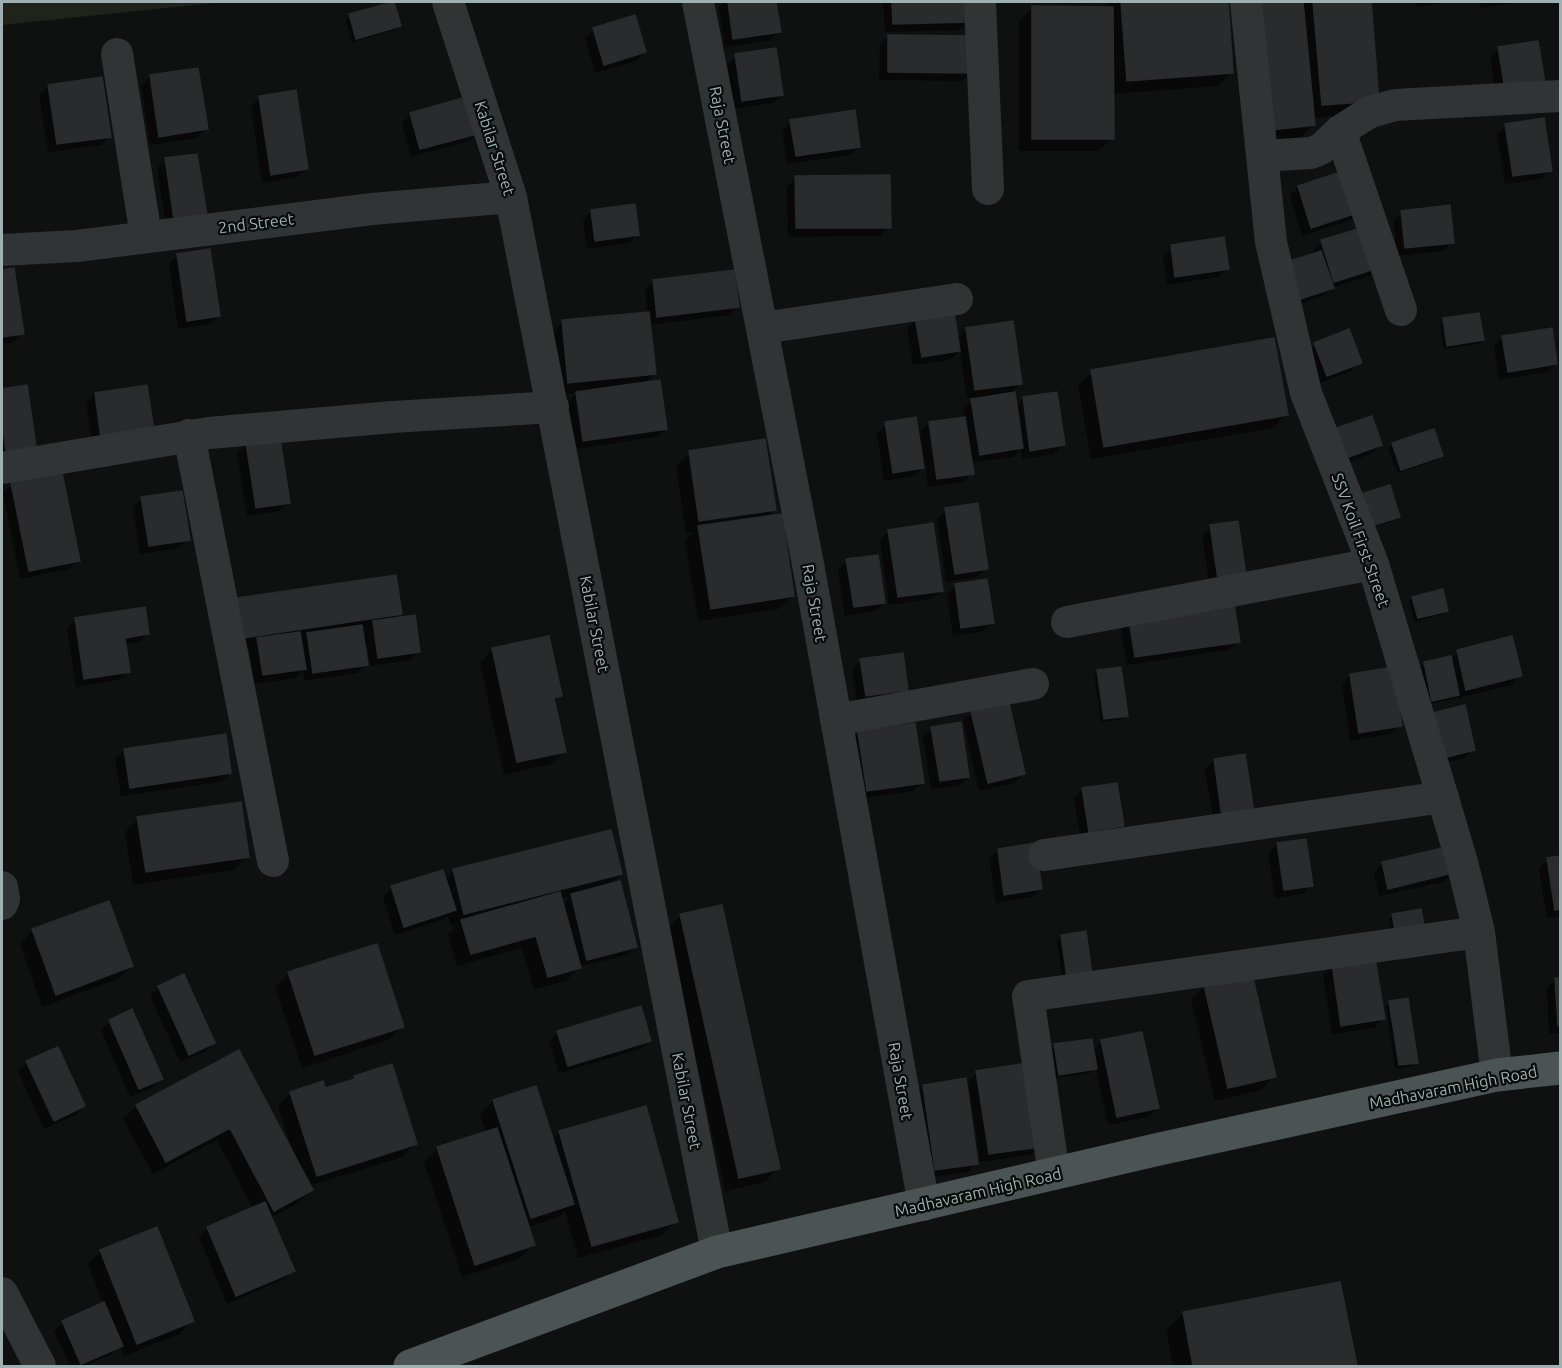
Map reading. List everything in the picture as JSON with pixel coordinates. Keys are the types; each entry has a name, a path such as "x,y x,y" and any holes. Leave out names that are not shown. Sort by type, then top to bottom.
{"main road":[{"name":"Madhavaram High Road","path":"410,1366 717,1252 1497,1075 1560,1068"}],"street":[{"name":"Kabilar Street","path":"448,2 511,197 717,1252"},
{"name":"Raja Street","path":"698,2 763,328 924,1205"},
{"path":"980,2 988,189"},
{"name":"SSV Koil First Street","path":"1246,2 1271,242 1306,393 1373,564 1443,797 1479,933 1497,1075"},
{"path":"117,54 146,237"},
{"path":"1262,156 1311,153 1321,149 1340,131 1370,112 1395,105 1560,96"},
{"path":"1340,131 1401,310"},
{"name":"2nd Street","path":"2,250 77,246 372,209 511,197"},
{"path":"763,328 957,299"},
{"path":"2,468 189,435 393,417 553,407"},
{"path":"189,435 273,861"},
{"path":"1067,622 1373,564"},
{"path":"836,720 1033,684"},
{"path":"1044,855 1443,797"},
{"path":"2,887 4,899 2,904"},
{"path":"1054,1174 1028,996 1479,933"},
{"path":"2,1293 40,1366"}],"shaded area":[{"path":"2,2 224,2 2,25"}],"building":[{"path":"394,2 401,26 356,39 349,14"},
{"path":"728,2 776,2 781,32 733,39"},
{"path":"892,2 969,2 970,22 893,24"},
{"path":"1121,2 1228,2 1233,73 1127,81"},
{"path":"1260,2 1303,2 1315,125 1272,130"},
{"path":"1313,2 1371,2 1379,101 1322,105"},
{"path":"1032,6 1113,7 1114,139 1032,139"},
{"path":"635,15 646,52 604,65 593,28"},
{"path":"888,35 972,36 972,73 888,72"},
{"path":"1538,41 1545,83 1505,89 1498,47"},
{"path":"776,48 783,95 742,101 735,54"},
{"path":"198,68 208,129 159,137 150,75"},
{"path":"102,77 111,137 57,144 48,85"},
{"path":"296,90 308,169 271,175 259,96"},
{"path":"470,96 481,133 420,149 410,113"},
{"path":"855,110 860,147 796,156 790,120"},
{"path":"1544,118 1552,171 1513,176 1505,124"},
{"path":"197,154 208,221 175,226 165,158"},
{"path":"1347,170 1360,212 1311,228 1298,186"},
{"path":"890,175 891,228 796,228 795,176"},
{"path":"635,204 639,235 595,241 591,210"},
{"path":"1450,205 1454,243 1405,248 1401,211"},
{"path":"1368,226 1381,267 1334,282 1321,240"},
{"path":"1224,237 1229,269 1175,277 1171,245"},
{"path":"210,249 220,316 187,321 177,254"},
{"path":"1321,251 1334,288 1291,302 1278,265"},
{"path":"14,268 24,334 2,337 2,270"},
{"path":"734,270 739,307 657,317 653,280"},
{"path":"649,312 656,374 568,383 562,320"},
{"path":"954,312 960,351 922,357 915,317"},
{"path":"1479,313 1484,340 1447,346 1443,318"},
{"path":"1013,321 1022,384 975,390 966,328"},
{"path":"1552,328 1557,364 1508,372 1502,336"},
{"path":"1349,329 1362,363 1327,376 1314,343"},
{"path":"1274,338 1288,415 1104,447 1091,370"},
{"path":"660,380 667,429 583,441 576,392"},
{"path":"27,385 37,453 7,458 2,422 2,389"},
{"path":"147,385 154,431 101,439 95,393"},
{"path":"1015,392 1023,448 980,455 971,399"},
{"path":"1057,392 1065,445 1030,451 1023,397"},
{"path":"1372,416 1382,445 1337,461 1327,431"},
{"path":"916,417 924,468 893,473 885,422"},
{"path":"965,417 974,474 937,479 929,422"},
{"path":"1434,429 1443,456 1401,470 1392,443"},
{"path":"280,438 290,503 256,508 246,443"},
{"path":"765,439 776,510 699,521 689,451"},
{"path":"62,473 80,561 29,571 11,483"},
{"path":"1390,485 1400,517 1365,528 1354,496"},
{"path":"182,491 190,540 149,546 141,497"},
{"path":"978,503 988,569 955,574 945,508"},
{"path":"782,514 794,596 711,609 698,526"},
{"path":"1238,521 1247,582 1219,586 1210,525"},
{"path":"933,523 943,591 898,597 888,530"},
{"path":"878,555 885,603 854,607 846,559"},
{"path":"396,575 402,614 236,639 230,599"},
{"path":"987,579 994,623 961,628 955,584"},
{"path":"1443,589 1448,611 1418,618 1412,597"},
{"path":"1233,598 1240,642 1135,657 1128,614"},
{"path":"145,607 149,634 125,638 130,672 84,679 75,618"},
{"path":"415,615 420,652 378,658 373,621"},
{"path":"362,625 368,665 313,673 307,633"},
{"path":"300,632 306,669 263,675 257,638"},
{"path":"549,636 562,696 554,698 566,752 517,762 492,648"},
{"path":"1512,636 1522,676 1466,690 1457,650"},
{"path":"903,653 908,690 866,696 860,659"},
{"path":"1451,656 1459,695 1432,701 1424,662"},
{"path":"1121,667 1128,716 1104,719 1097,670"},
{"path":"1393,667 1402,726 1359,733 1350,674"},
{"path":"1009,703 1025,774 988,783 971,711"},
{"path":"1465,705 1475,750 1443,758 1433,713"},
{"path":"961,722 969,777 940,781 931,727"},
{"path":"915,723 924,783 867,791 858,732"},
{"path":"226,734 231,773 130,788 124,749"},
{"path":"1245,754 1254,812 1222,817 1214,759"},
{"path":"1117,783 1124,826 1089,832 1082,788"},
{"path":"241,802 249,857 146,872 137,817"},
{"path":"611,830 622,874 464,914 453,869"},
{"path":"1306,839 1313,886 1284,890 1277,843"},
{"path":"1035,843 1042,889 1004,895 998,849"},
{"path":"1447,847 1453,873 1388,889 1382,862"},
{"path":"1560,856 1560,909 1555,910 1547,858"},
{"path":"443,870 456,910 404,927 391,886"},
{"path":"620,881 637,947 587,960 571,894"},
{"path":"560,892 581,968 548,977 536,936 471,954 461,920"},
{"path":"109,901 133,966 56,995 32,929"},
{"path":"722,905 780,1169 739,1178 680,914"},
{"path":"1421,909 1425,931 1396,935 1392,914"},
{"path":"1086,931 1092,974 1067,978 1061,935"},
{"path":"377,944 404,1027 315,1055 288,972"},
{"path":"1375,958 1385,1019 1341,1026 1332,964"},
{"path":"184,974 215,1043 189,1055 158,986"},
{"path":"1252,974 1276,1077 1228,1088 1204,985"},
{"path":"1555,978 1560,978 1560,1026 1558,1026"},
{"path":"1408,998 1418,1063 1399,1065 1389,1001"},
{"path":"641,1006 651,1041 568,1066 557,1031"},
{"path":"132,1009 163,1079 139,1089 109,1020"},
{"path":"1142,1032 1159,1108 1117,1117 1101,1040"},
{"path":"1092,1039 1097,1069 1059,1075 1054,1044"},
{"path":"58,1047 85,1106 54,1121 26,1061"},
{"path":"239,1050 313,1190 274,1211 230,1128 166,1162 136,1105"},
{"path":"1028,1063 1040,1147 989,1154 976,1071"},
{"path":"392,1064 417,1144 317,1176 290,1092 323,1081 325,1088"},
{"path":"966,1078 978,1164 935,1170 923,1085"},
{"path":"536,1086 574,1204 531,1218 493,1100"},
{"path":"646,1106 678,1222 592,1246 559,1131"},
{"path":"497,1128 535,1245 475,1265 437,1147"},
{"path":"265,1202 295,1271 236,1296 207,1227"},
{"path":"157,1227 194,1321 137,1344 100,1250"},
{"path":"1340,1282 1357,1366 1193,1366 1183,1312"},
{"path":"104,1302 123,1346 81,1364 62,1321"}]}
